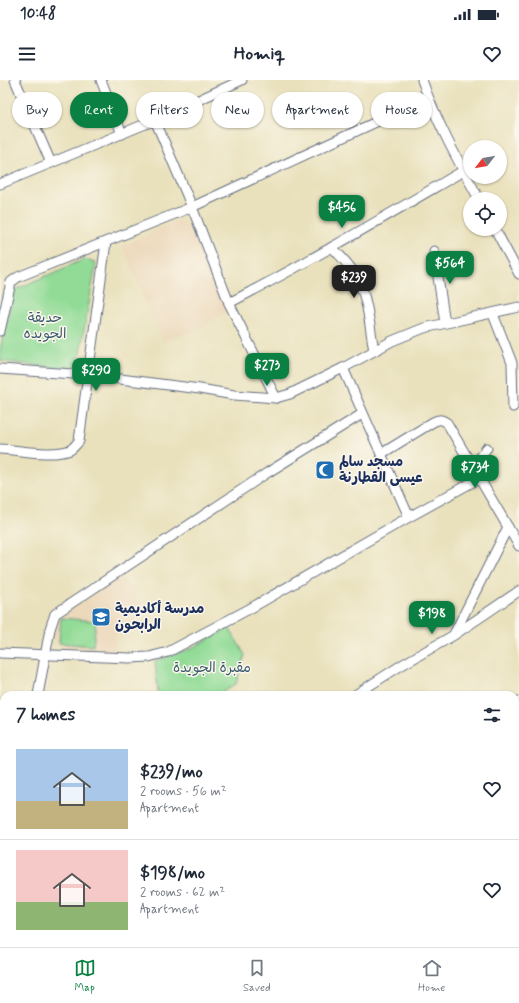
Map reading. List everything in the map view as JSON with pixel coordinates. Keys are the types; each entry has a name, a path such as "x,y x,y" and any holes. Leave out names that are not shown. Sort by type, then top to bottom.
{"street":[{"path":"15,80 51,163"},
{"path":"101,80 122,134"},
{"path":"422,80 426,92"},
{"path":"203,97 236,81"},
{"path":"230,303 332,247 463,171 432,106"},
{"path":"0,331 11,282 18,277 192,207 371,124"},
{"path":"0,184 136,128"},
{"path":"158,128 230,303 276,398"},
{"path":"499,236 519,274"},
{"path":"0,449 50,453 62,452 72,449 79,441 106,242"},
{"path":"332,247 350,268 358,281 364,299 374,351"},
{"path":"434,251 446,323"},
{"path":"0,369 88,375 200,389 234,395 276,398 290,394 408,334 424,328 493,314 519,307"},
{"path":"493,314 512,363 513,407"},
{"path":"343,368 362,414 409,516"},
{"path":"39,691 52,620 55,614 267,473 362,414"},
{"path":"381,454 433,422 442,420 447,423 473,465 519,546"},
{"path":"473,465 487,448"},
{"path":"0,653 130,658 149,657 168,652 251,608 409,516 480,478"},
{"path":"454,635 508,526"},
{"path":"361,691 400,666 454,635 519,591"}],"shaded area":[{"path":"175,221 182,221 187,224 229,309 196,331 163,341 122,246"},
{"name":"مدرسة أكاديمية الرابحون","path":"121,576 147,612 115,634 115,652 65,648 61,646 54,638 54,622"}],"green space":[{"name":"حديقة الجويده","path":"85,259 96,264 78,364 72,370 0,361 0,349 14,290"},
{"path":"61,618 96,621 93,646 59,643"},
{"name":"مقبرة الجويدة","path":"229,628 245,655 236,684 225,691 158,691 155,661 188,650"}],"place":[{"name":"مسجد سالم عيسى القطارنة","path":"325,470"},
{"name":"مدرسة أكاديمية الرابحون","path":"101,617"}]}
